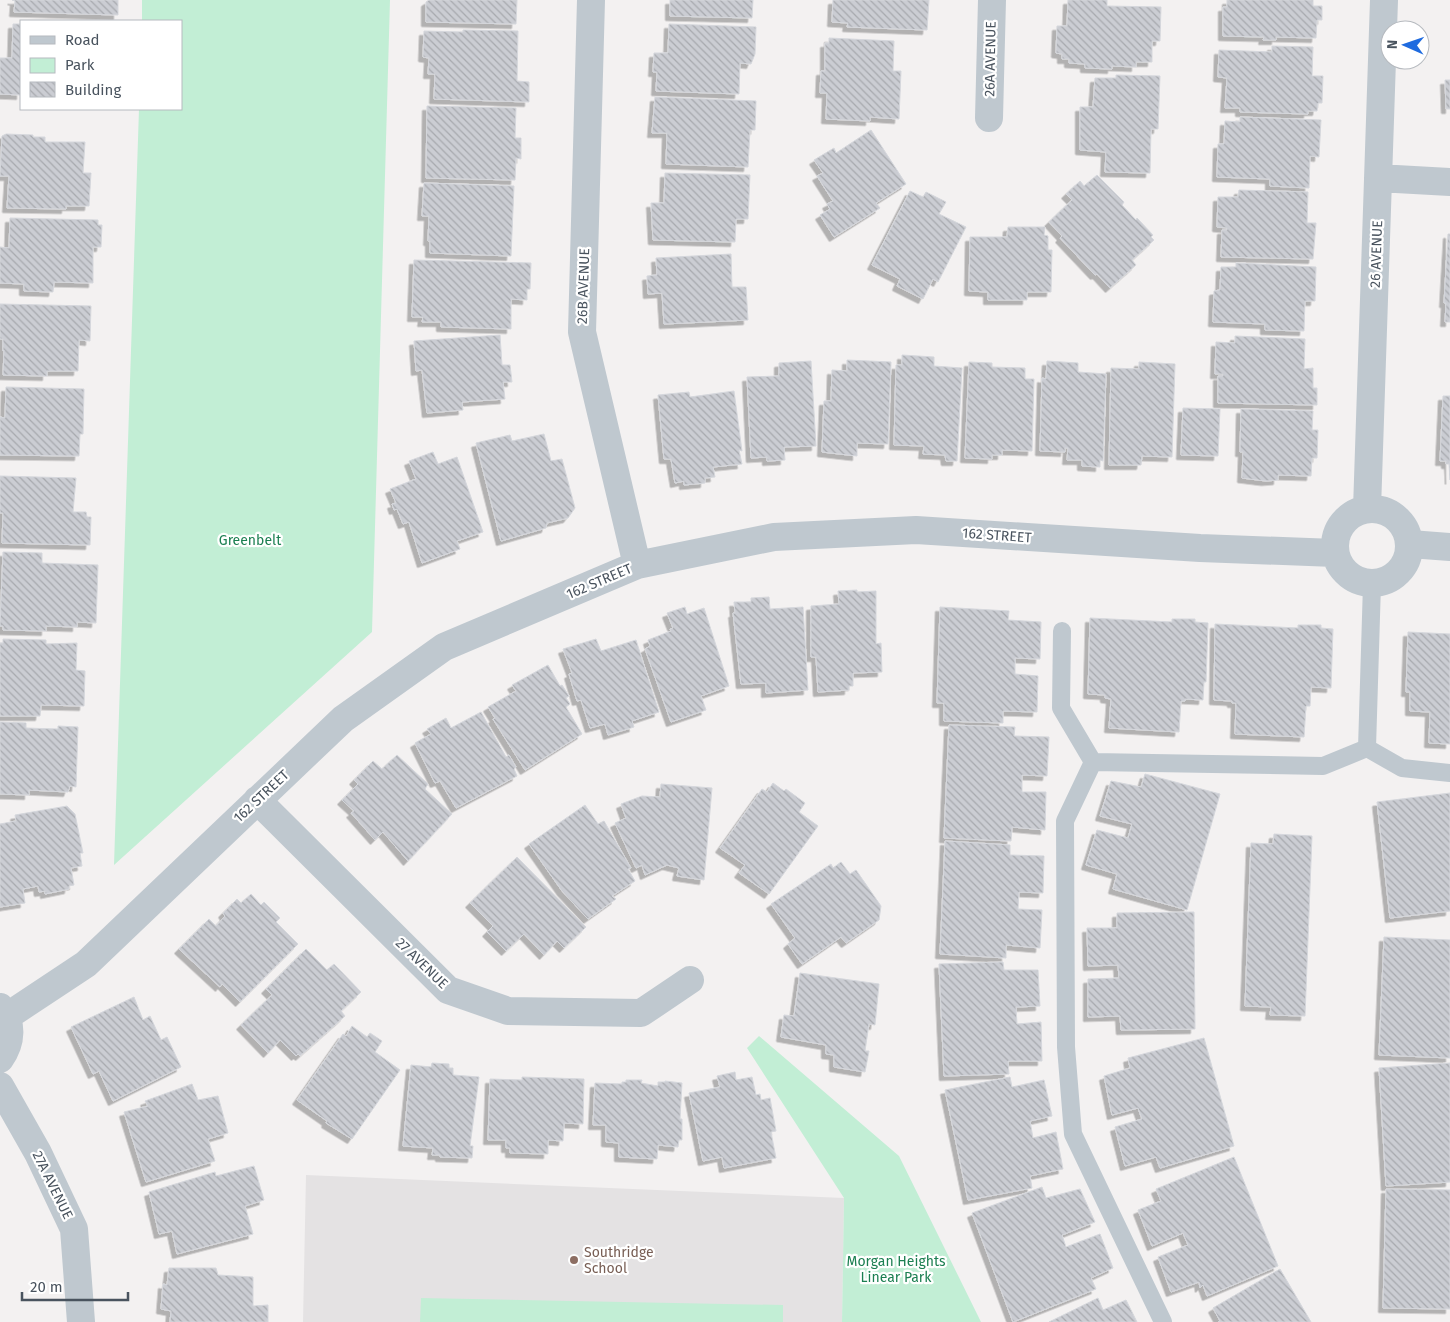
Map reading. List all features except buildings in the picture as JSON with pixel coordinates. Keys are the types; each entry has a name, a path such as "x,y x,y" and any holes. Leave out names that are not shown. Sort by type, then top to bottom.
{"street":[{"name":"26B AVENUE","path":"591,0 582,332 637,565"},
{"name":"26A AVENUE","path":"989,118 992,0"},
{"name":"26 AVENUE","path":"1367,509 1384,0"},
{"path":"1378,178 1450,182"},
{"path":"1367,509 1379,509 1401,521 1407,532 1410,544 1408,557 1403,567 1395,576 1384,582 1372,584 1359,581 1348,575 1340,565 1335,553 1338,529 1351,516 1367,509"},
{"name":"162 STREET","path":"3,1012 86,964 343,720 444,646 637,565 774,537 916,530 1200,548 1335,553"},
{"path":"1410,544 1450,547"},
{"name":"27 AVENUE","path":"257,800 448,990 508,1011 641,1013 690,980"},
{"path":"0,1059 9,1038 9,1025 3,1012"},
{"name":"27A AVENUE","path":"0,1086 38,1153 74,1229 81,1322"}],"lane":[{"path":"1368,748 1372,584"},
{"path":"1062,631 1061,708 1094,762"},
{"path":"1094,762 1323,766 1368,748"},
{"path":"1368,748 1402,768 1450,773"},
{"path":"1094,762 1065,821 1066,1047 1073,1134 1163,1322"}],"shaded area":[{"name":"Southridge School","path":"306,1175 844,1198 842,1322 303,1322"}],"green space":[{"name":"Greenbelt","path":"142,0 390,0 372,632 114,865 139,110 182,110 182,20 142,20"},
{"name":"Morgan Heights Linear Park","path":"759,1036 899,1156 981,1322 842,1322 844,1198 747,1048"},
{"path":"421,1298 783,1305 783,1322 420,1322"}],"place":[{"name":"Southridge School","path":"574,1260"}]}
